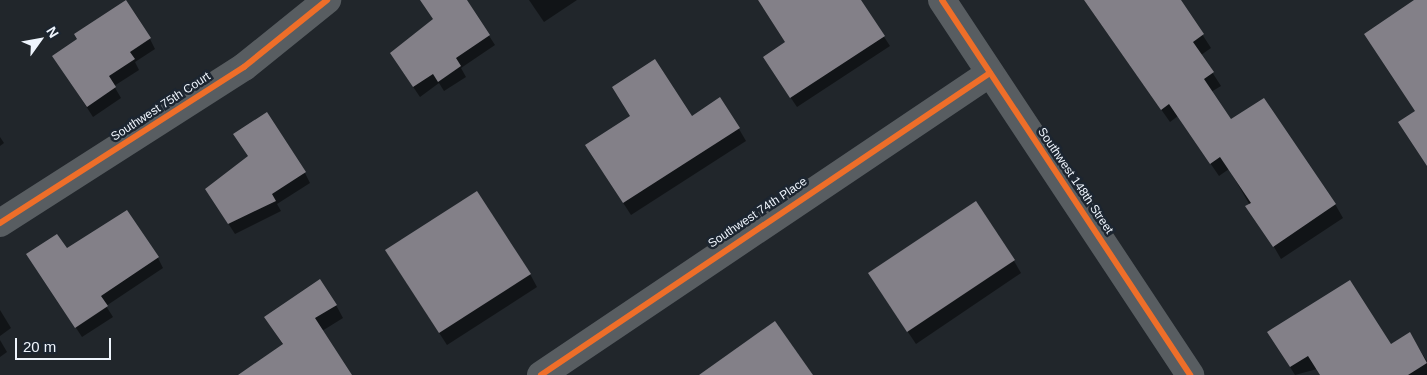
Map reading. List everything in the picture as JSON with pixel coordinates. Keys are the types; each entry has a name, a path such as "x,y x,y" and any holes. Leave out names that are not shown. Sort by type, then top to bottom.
{"street":[{"name":"Southwest 75th Court","path":"0,223 244,67 327,0"},
{"name":"Southwest 148th Street","path":"942,0 1190,375"},
{"name":"Southwest 74th Place","path":"541,375 990,73"}],"building":[{"path":"126,0 151,38 130,52 135,59 109,76 116,87 87,107 52,56 77,39 74,34"},
{"path":"420,0 467,0 490,35 456,58 461,66 438,82 433,74 413,87 390,53 433,19"},
{"path":"758,0 861,0 885,36 790,98 763,57 785,42"},
{"path":"1084,0 1181,0 1204,34 1193,42 1214,72 1204,79 1231,119 1264,98 1336,204 1273,247 1245,206 1251,203 1220,157 1210,164 1169,104 1161,110"},
{"path":"1414,0 1427,0 1427,166 1398,122 1415,111 1364,34"},
{"path":"655,59 692,116 720,97 740,128 623,203 585,145 630,116 612,87"},
{"path":"267,112 306,172 272,194 276,201 228,224 205,189 248,156 233,134"},
{"path":"477,191 531,274 439,333 385,250"},
{"path":"976,201 1015,260 907,332 868,273"},
{"path":"127,210 159,257 101,296 108,306 75,328 26,254 57,234 67,248"},
{"path":"320,279 337,305 315,318 352,375 238,375 283,344 264,317"},
{"path":"1350,280 1391,344 1410,332 1427,363 1408,375 1320,375 1308,356 1290,367 1267,332"},
{"path":"775,321 813,375 699,375"}],"cycle path":[{"path":"0,223 244,67 327,0"},
{"path":"942,0 1190,375"},
{"path":"541,375 990,73"}]}
